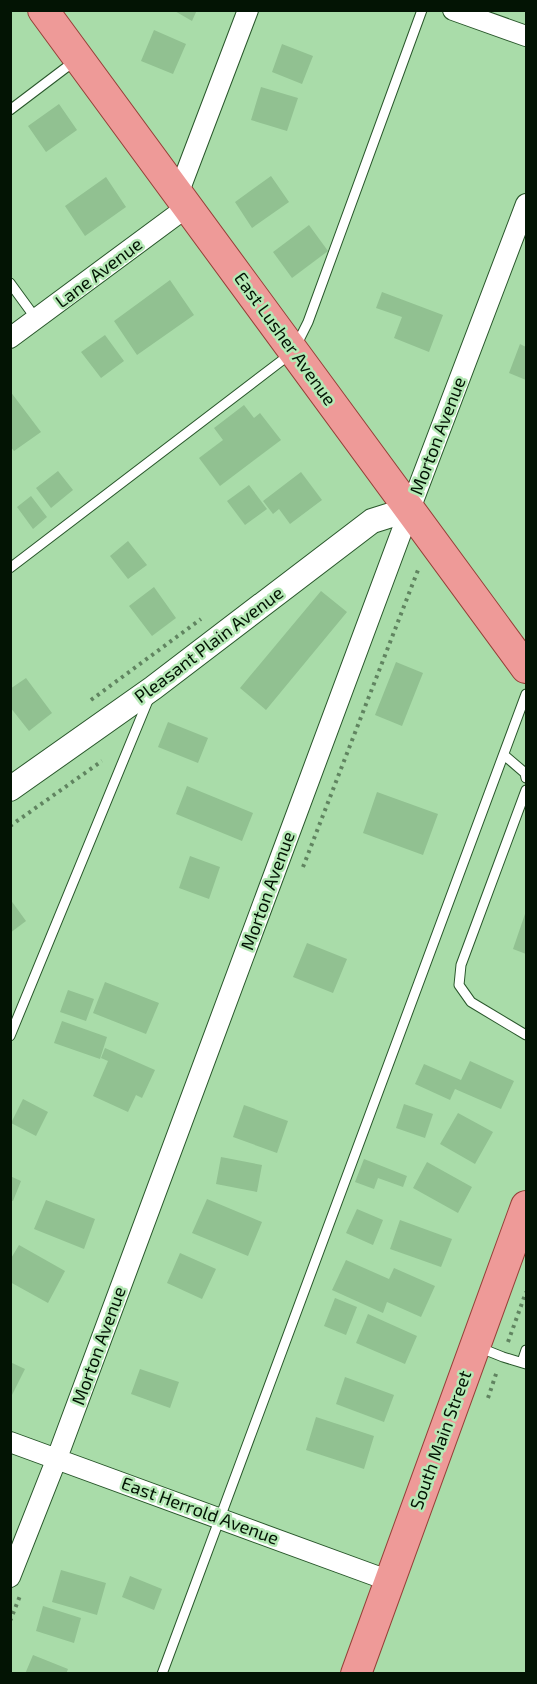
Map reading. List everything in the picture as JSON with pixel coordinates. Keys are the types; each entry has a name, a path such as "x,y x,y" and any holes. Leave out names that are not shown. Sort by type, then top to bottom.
{"main road":[{"name":"East Lusher Avenue","path":"56,21 78,58 526,668"},
{"name":"South Main Street","path":"356,1674 526,1206"}],"street":[{"path":"182,201 248,10"},
{"path":"453,10 526,36"},
{"name":"Lane Avenue","path":"10,338 37,320 182,201"},
{"name":"Morton Avenue","path":"17,1584 57,1458 410,509 526,204"},
{"name":"Pleasant Plain Avenue","path":"12,785 153,688 372,521 410,509"},
{"name":"East Herrold Avenue","path":"10,1442 390,1581"}],"lane":[{"path":"10,568 293,352 308,322 422,10"},
{"path":"10,110 78,58"},
{"path":"10,283 37,320"},
{"path":"10,1036 13,1023 153,688"},
{"path":"162,1674 526,694"},
{"path":"504,755 525,773 526,778"},
{"path":"526,790 461,965 459,985 471,1002 526,1035"},
{"path":"476,1346 524,1363 526,1350"}],"path":[{"path":"301,871 418,570 424,579"},
{"path":"87,702 202,617"},
{"path":"10,826 102,761"},
{"path":"10,1621 17,1584"}],"building":[{"path":"173,10 197,10 192,21"},
{"path":"154,30 186,44 173,74 141,61"},
{"path":"282,44 313,56 302,84 272,72"},
{"path":"261,87 298,98 287,131 251,120"},
{"path":"59,104 77,130 46,152 28,126"},
{"path":"271,176 289,202 252,228 235,202"},
{"path":"106,177 126,207 85,236 65,206"},
{"path":"309,225 328,251 292,278 273,252"},
{"path":"170,280 194,315 137,355 114,321"},
{"path":"382,292 443,315 429,352 394,338 402,317 376,308"},
{"path":"105,335 124,361 101,378 81,352"},
{"path":"520,344 526,347 526,380 509,373"},
{"path":"10,391 41,432 14,451 10,446"},
{"path":"244,405 254,418 260,413 281,440 220,486 199,458 223,440 214,428"},
{"path":"58,471 73,490 51,508 36,488"},
{"path":"301,472 322,500 290,524 279,509 273,514 263,501"},
{"path":"249,485 267,509 245,525 227,501"},
{"path":"31,496 47,517 33,529 17,507"},
{"path":"128,541 147,565 128,579 110,556"},
{"path":"154,587 176,618 152,636 129,606"},
{"path":"321,591 347,612 266,710 240,688"},
{"path":"396,662 423,673 402,726 375,715"},
{"path":"26,678 52,713 29,731 10,707 10,689"},
{"path":"168,722 208,738 198,763 158,747"},
{"path":"187,786 253,813 242,841 176,814"},
{"path":"377,792 438,814 423,855 363,833"},
{"path":"190,856 220,867 209,899 179,888"},
{"path":"10,899 26,921 10,933"},
{"path":"526,911 526,954 513,949"},
{"path":"307,943 347,959 333,993 293,977"},
{"path":"105,982 159,1003 146,1034 93,1013"},
{"path":"68,990 94,999 86,1021 60,1012"},
{"path":"62,1021 107,1037 100,1059 54,1043"},
{"path":"105,1048 155,1070 142,1098 136,1095 128,1112 93,1096 108,1061 101,1058"},
{"path":"470,1061 514,1081 501,1109 455,1089 450,1100 415,1084 424,1064 461,1080"},
{"path":"23,1099 48,1112 36,1136 11,1123"},
{"path":"404,1104 433,1114 425,1138 396,1128"},
{"path":"244,1105 288,1121 277,1153 233,1137"},
{"path":"458,1113 493,1132 475,1164 440,1144"},
{"path":"221,1157 262,1165 257,1192 216,1184"},
{"path":"364,1159 407,1176 403,1187 378,1178 374,1189 355,1182"},
{"path":"427,1162 472,1187 458,1213 413,1188"},
{"path":"10,1176 21,1181 13,1201 10,1200"},
{"path":"207,1199 262,1222 248,1256 192,1233"},
{"path":"46,1200 95,1219 84,1249 34,1229"},
{"path":"357,1209 383,1220 373,1245 346,1233"},
{"path":"400,1220 452,1239 441,1267 390,1249"},
{"path":"19,1245 65,1271 48,1303 10,1282 10,1260"},
{"path":"180,1253 216,1269 202,1299 167,1283"},
{"path":"346,1260 389,1279 394,1268 435,1286 421,1317 387,1302 383,1313 332,1290"},
{"path":"335,1298 357,1307 346,1335 324,1326"},
{"path":"368,1314 417,1336 405,1364 356,1343"},
{"path":"10,1362 25,1369 10,1399"},
{"path":"140,1369 179,1382 170,1408 131,1394"},
{"path":"345,1377 394,1395 384,1422 336,1404"},
{"path":"316,1417 374,1436 364,1469 306,1450"},
{"path":"61,1570 106,1583 97,1615 52,1602"},
{"path":"130,1576 162,1589 154,1610 122,1597"},
{"path":"43,1606 81,1618 74,1643 36,1631"},
{"path":"33,1655 68,1669 66,1674 25,1674"}]}
